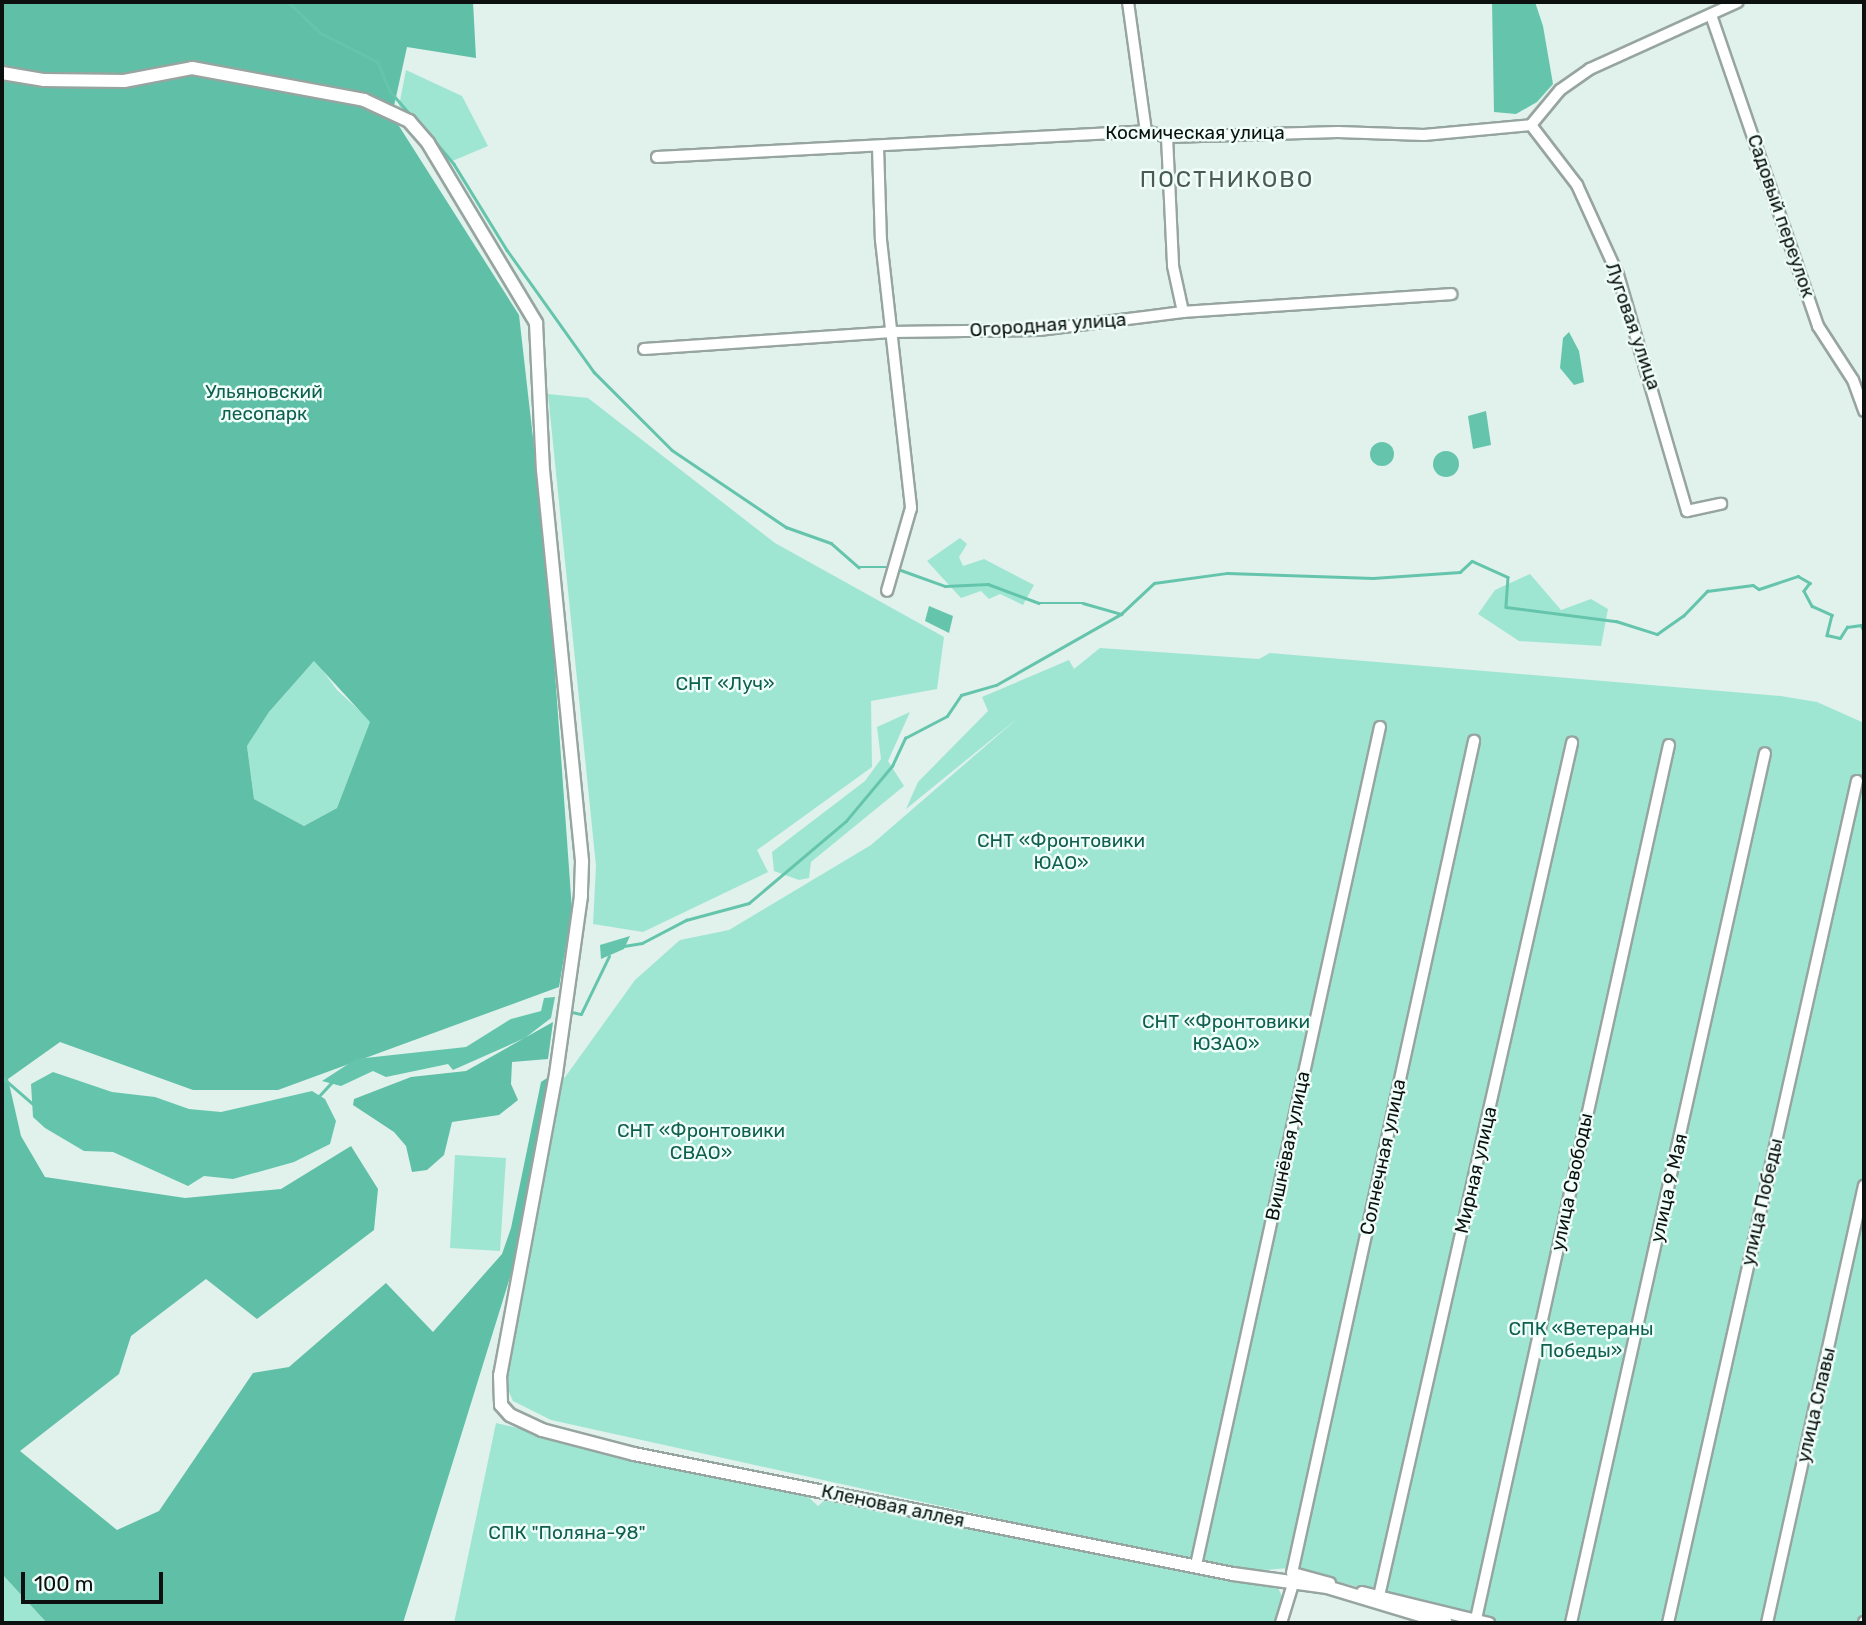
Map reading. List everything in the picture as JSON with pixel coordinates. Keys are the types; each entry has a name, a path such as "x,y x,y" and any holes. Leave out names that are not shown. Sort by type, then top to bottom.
{"street":[{"path":"1128,2 1146,131"},
{"path":"1531,125 1560,90 1590,69 1738,2"},
{"name":"Садовый переулок","path":"1711,15 1818,326 1853,380 1864,411"},
{"name":"Кленовая аллея","path":"2,73 44,80 124,81 192,68 364,100 409,121 450,178 536,323 544,482 582,862 581,896 556,1074 500,1375 501,1405 542,1430 622,1451 1196,1564 1292,1579 1446,1623"},
{"name":"Космическая улица","path":"657,157 1146,131 1167,137 1338,132 1424,135 1531,125"},
{"name":"Луговая улица","path":"1531,125 1577,185 1618,275 1688,511 1721,504"},
{"path":"1167,137 1174,266 1183,312"},
{"path":"878,147 891,332 911,508 887,590"},
{"name":"Огородная улица","path":"644,349 891,332 1039,330 1183,312 1451,294"},
{"name":"Вишнёвая улица","path":"1196,1564 1380,727"},
{"name":"Солнечная улица","path":"1281,1623 1474,741"},
{"name":"Мирная улица","path":"1379,1596 1572,744"},
{"name":"улица Свободы","path":"1476,1619 1669,745"},
{"name":"улица 9 Мая","path":"1571,1623 1765,753"},
{"name":"улица Победы","path":"1668,1623 1857,781"},
{"name":"улица Славы","path":"1767,1623 1864,1186"},
{"path":"1292,1579 1379,1596 1489,1623"}],"green space":[{"name":"Ульяновский лесопарк","path":"2,2 473,2 476,58 407,47 392,115 519,315 547,561 572,910 559,987 278,1090 193,1090 60,1042 8,1079 21,1136 45,1177 185,1198 281,1189 351,1146 378,1189 374,1230 257,1319 206,1279 131,1336 119,1374 20,1451 117,1530 159,1511 253,1373 289,1367 386,1283 433,1332 502,1254 511,1228 541,1082 550,1076 515,1261 403,1623 47,1623 2,1574","holes":["314,661 370,722 337,808 304,826 254,799 247,746 269,712"]},
{"path":"406,70 462,96 488,146 450,162 399,106"},
{"name":"СНТ «Луч»","path":"548,394 588,398 775,543 944,637 937,689 871,701 872,767 757,850 768,872 643,932 593,924 596,866"},
{"path":"960,538 967,544 959,557 963,566 984,559 1034,585 1023,605 1000,594 989,599 981,591 961,598 927,561"},
{"path":"1530,574 1561,610 1591,599 1608,609 1601,646 1519,641 1478,614 1495,590"},
{"path":"1100,648 1259,659 1270,653 1781,696 1817,702 1864,723 1864,1623 1488,1623 1289,1568 1240,1572 551,1420 513,1401 506,1385 563,1080 635,980 680,940 729,930 871,845 1018,718 906,809 918,782 988,711 982,697 1069,660 1074,669"},
{"path":"315,660 337,690 371,721 337,808 304,826 254,799 247,746 269,712"},
{"path":"910,712 888,761 904,786 811,862 809,878 799,880 774,871 772,852 865,781 881,759 877,727"},
{"path":"553,1022 548,1059 512,1062 511,1084 518,1100 499,1115 452,1122 444,1155 427,1170 412,1172 406,1146 394,1132 353,1105 354,1099 411,1077 466,1071"},
{"path":"455,1155 506,1158 500,1251 450,1248"},
{"name":"СПК \"Поляна-98\"","path":"496,1423 805,1494 818,1506 826,1499 1277,1586 1284,1600 1277,1623 454,1623"},
{"path":"2,1574 47,1623 2,1623"}],"shaded area":[{"path":"1492,2 1535,2 1543,26 1553,84 1537,102 1516,114 1494,112"},
{"path":"1569,332 1579,351 1584,382 1574,385 1560,368 1563,338"},
{"path":"1486,411 1491,445 1473,449 1468,416"},
{"path":"1382,442 1391,445 1394,454 1391,463 1382,466 1373,463 1370,454 1373,445"},
{"path":"1446,451 1456,454 1459,464 1456,474 1446,477 1436,474 1433,464 1436,454"},
{"path":"929,606 953,616 949,633 925,621"},
{"path":"630,936 624,949 601,959 600,945"},
{"path":"555,997 551,1018 525,1038 453,1070 448,1064 386,1077 373,1071 341,1086 322,1081 356,1059 466,1047 511,1019 541,1011 544,998"},
{"path":"53,1072 112,1092 155,1097 189,1109 221,1112 312,1091 325,1099 336,1121 330,1144 294,1162 233,1179 204,1176 188,1186 113,1152 84,1151 45,1128 33,1117 31,1084"}],"waterway":[{"path":"288,2 321,33 378,62 390,91 413,117"},
{"path":"423,127 454,164 507,250 594,372 672,450 786,527 831,543 859,567 892,567"},
{"path":"624,946 642,943 686,920 749,903 846,821 892,766 905,738 947,716 961,695 996,685 1121,614 1154,583 1227,573 1373,578 1460,572 1472,561 1508,577 1506,607 1616,621 1657,634 1683,616 1707,591 1753,585 1759,589 1798,576 1810,583 1804,591 1812,606 1832,615 1827,635 1840,638 1847,627 1861,625 1864,631"},
{"path":"898,569 945,586 988,584 1039,603 1083,603 1121,614"},
{"path":"572,1012 581,1014 609,956"},
{"path":"2,1077 33,1104"},
{"path":"319,1096 331,1083"}],"district":[{"name":"ПОСТНИКОВО","path":"1227,179"}],"park label":[{"name":"СНТ «Фронтовики ЮАО»","path":"1061,852"},
{"name":"СНТ «Фронтовики ЮЗАО»","path":"1226,1033"},
{"name":"СНТ «Фронтовики СВАО»","path":"701,1142"},
{"name":"СПК «Ветераны Победы»","path":"1581,1340"}]}
